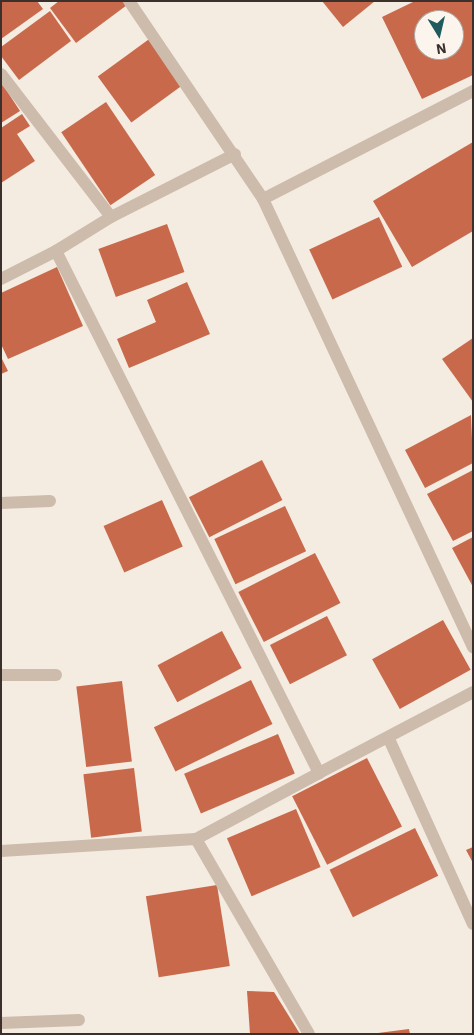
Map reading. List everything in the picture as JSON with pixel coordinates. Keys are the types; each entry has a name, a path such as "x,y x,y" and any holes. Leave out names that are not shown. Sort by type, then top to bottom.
{"street":[{"path":"130,1 235,154 263,200 473,647"},
{"path":"1,74 111,217"},
{"path":"263,200 473,91"},
{"path":"1,279 56,251 111,217 235,154"},
{"path":"56,251 319,773"},
{"path":"1,503 50,501"},
{"path":"1,675 56,675"},
{"path":"1,851 196,839 319,773 389,739 473,692"},
{"path":"389,739 473,924"},
{"path":"196,839 309,1034"},
{"path":"1,1023 79,1020"}],"building":[{"path":"1,1 37,1 43,9 1,39"},
{"path":"59,1 124,1 127,5 76,43 50,8"},
{"path":"322,1 375,1 343,27"},
{"path":"415,1 473,1 473,75 422,99 382,17"},
{"path":"50,11 71,41 19,80 1,56 1,47"},
{"path":"152,37 186,83 131,122 98,76"},
{"path":"1,82 20,111 1,123"},
{"path":"106,102 155,175 110,205 61,132"},
{"path":"22,114 30,126 17,134 35,161 1,183 1,128"},
{"path":"473,142 473,231 412,267 373,201"},
{"path":"379,217 402,267 332,299 309,250"},
{"path":"167,224 184,272 116,297 98,249"},
{"path":"57,267 83,326 8,359 1,344 1,293"},
{"path":"187,282 210,334 129,368 117,339 156,322 147,300"},
{"path":"473,338 473,402 442,359"},
{"path":"1,357 8,371 1,374"},
{"path":"471,415 473,463 425,488 405,450"},
{"path":"262,460 282,500 209,537 189,497"},
{"path":"473,470 473,531 453,541 427,494"},
{"path":"162,500 183,547 124,573 104,526"},
{"path":"285,506 306,551 235,584 214,539"},
{"path":"473,537 473,587 452,548"},
{"path":"315,553 340,603 264,642 238,592"},
{"path":"327,616 347,655 290,684 270,645"},
{"path":"443,620 471,670 400,709 372,659"},
{"path":"222,631 242,668 177,702 158,665"},
{"path":"251,680 272,724 175,771 154,727"},
{"path":"122,681 132,761 86,767 76,687"},
{"path":"278,734 295,774 201,813 184,774"},
{"path":"367,758 402,827 327,865 292,796"},
{"path":"134,768 142,832 91,838 83,774"},
{"path":"296,809 321,867 252,896 227,838"},
{"path":"415,828 438,876 353,917 330,870"},
{"path":"473,847 473,863 466,850"},
{"path":"217,885 230,966 159,977 146,896"},
{"path":"247,991 274,992 300,1034 250,1034"},
{"path":"409,1029 410,1034 378,1034 378,1033"}]}
